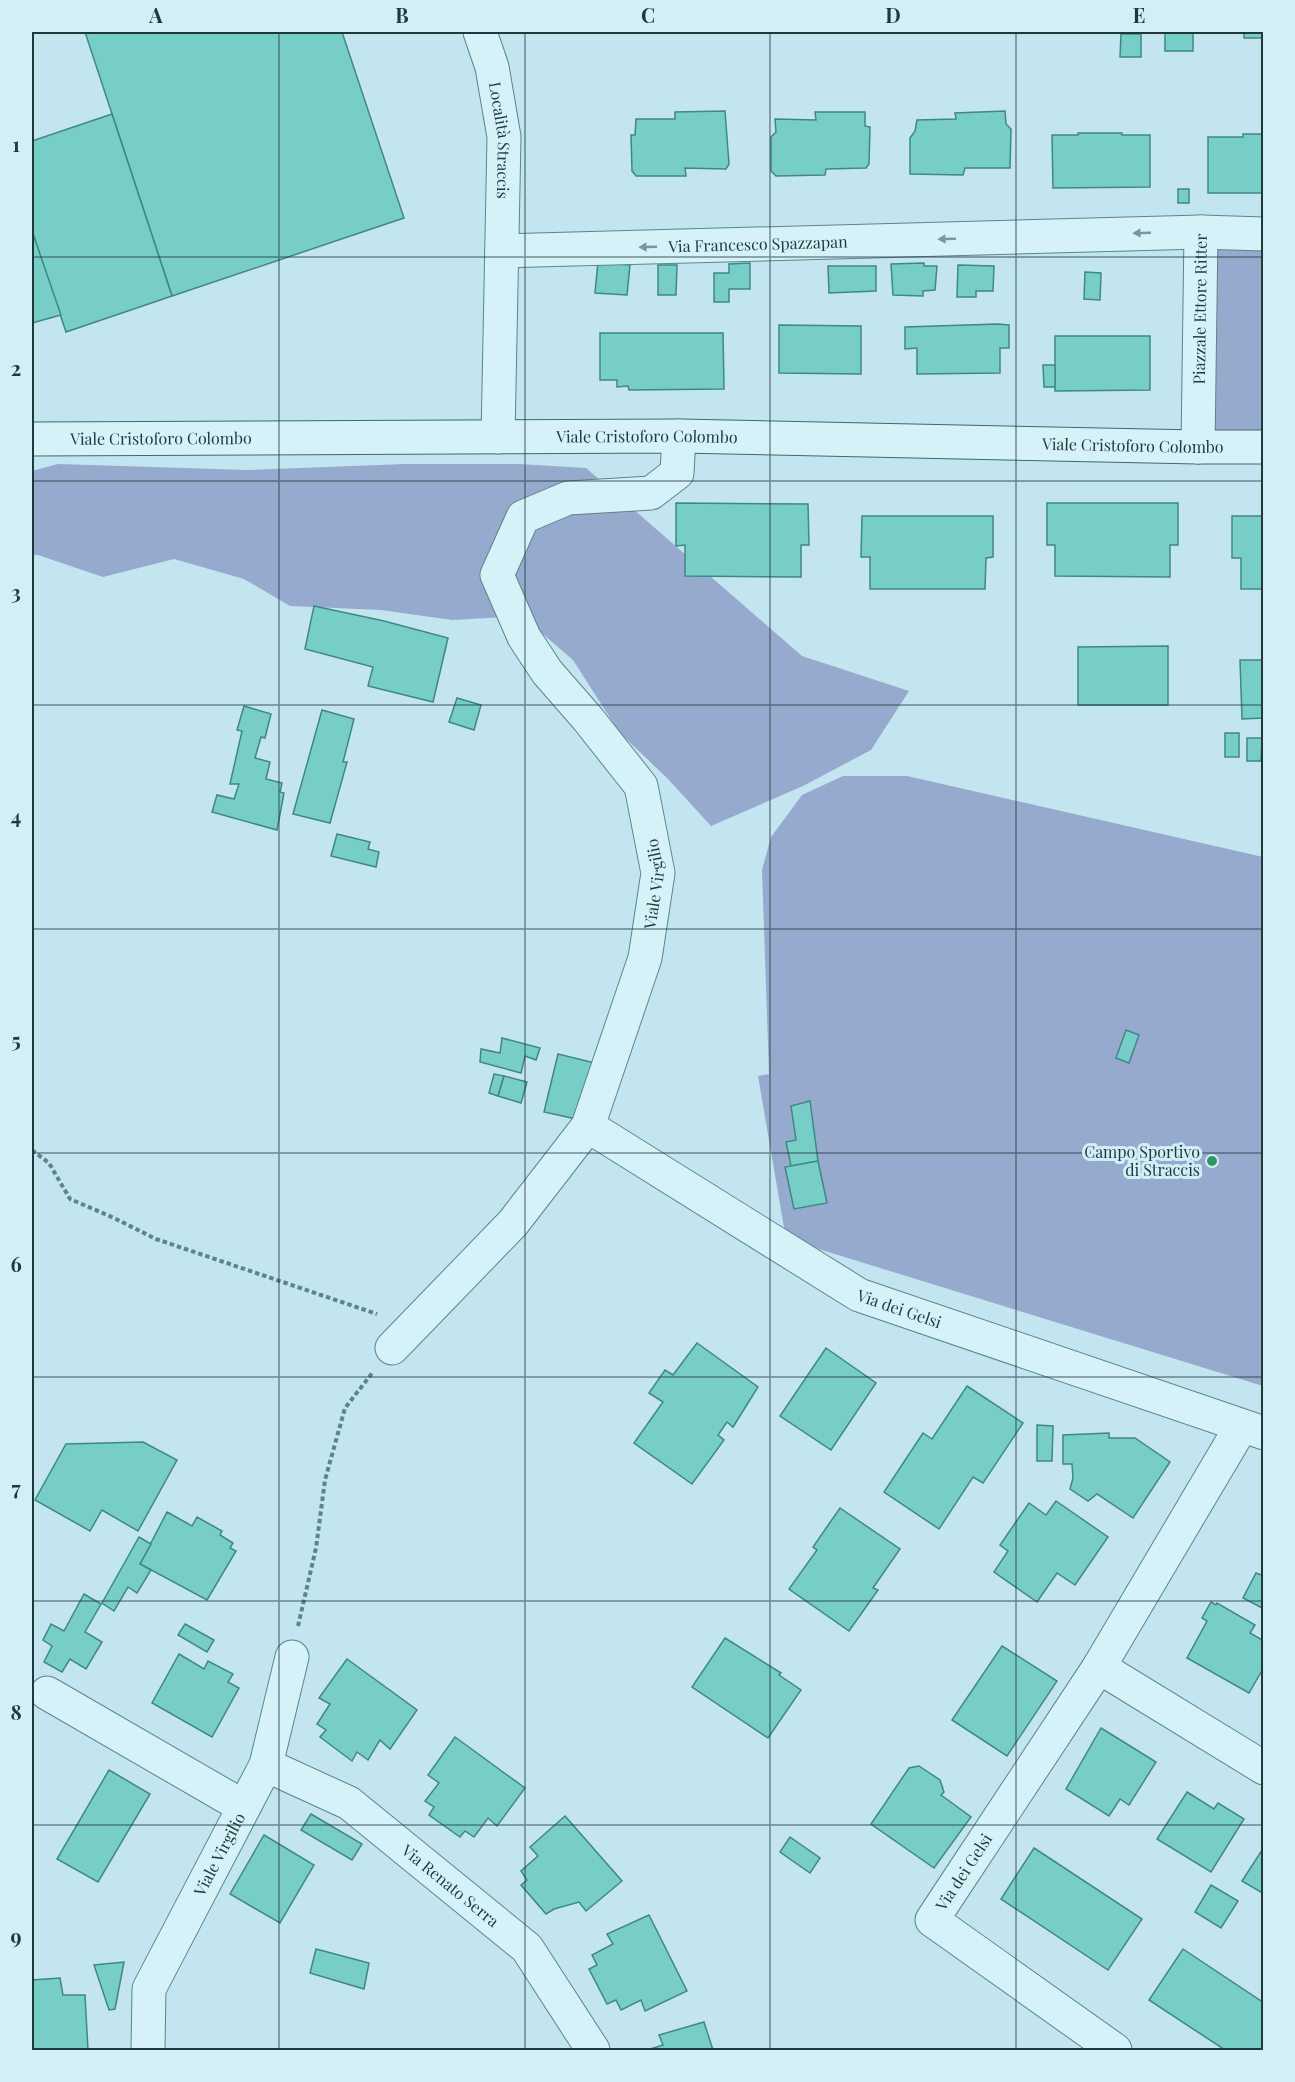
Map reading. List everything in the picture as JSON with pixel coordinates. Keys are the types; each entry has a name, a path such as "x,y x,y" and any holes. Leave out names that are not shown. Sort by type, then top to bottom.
{"street":[{"name":"Località Straccis","path":"480,32 492,67 504,136 502,251"},
{"name":"Via Francesco Spazzapan","path":"502,251 1201,232"},
{"name":"Piazzale Ettore Ritter","path":"1198,447 1201,232 1263,234"},
{"path":"498,437 502,251"},
{"name":"Viale Cristoforo Colombo","path":"32,439 679,436 1263,447"},
{"name":"Viale Virgilio","path":"403,1337 513,1223 588,1126 645,958 658,873 641,786 547,672 525,637 497,575 523,517 568,498 651,494 677,473 679,436"},
{"name":"Via dei Gelsi","path":"588,1126 859,1295 1252,1430 932,1920 1115,2050"},
{"name":"Viale Virgilio","path":"148,2050 149,1989 266,1765 292,1657"},
{"path":"1099,1667 1263,1768"},
{"path":"48,1693 244,1807"},
{"name":"Via Renato Serra","path":"266,1765 349,1803 527,1948 593,2050"}],"path":[{"path":"32,1150 49,1164 70,1199 156,1239 403,1337 345,1408 325,1480 316,1548 292,1657"}],"shaded area":[{"path":"1201,232 1263,234 1263,447 1198,447"},
{"path":"58,464 247,470 405,464 519,464 586,468 802,656 909,691 871,750 803,786 711,826 668,779 619,732 573,660 522,616 452,620 381,610 290,606 244,579 174,559 103,577 32,555 32,471"},
{"path":"843,776 907,776 1263,857 1263,1386 786,1239 758,1076 769,1074 762,870 771,837 802,795"}],"building":[{"path":"85,32 342,32 404,218 172,296"},
{"path":"1165,32 1193,32 1193,51 1165,51"},
{"path":"1244,32 1264,32 1264,38 1244,38"},
{"path":"1121,34 1141,34 1141,57 1120,57"},
{"path":"725,111 729,164 726,169 685,168 686,176 636,176 632,171 631,135 635,135 636,119 675,119 675,112"},
{"path":"1005,111 1006,124 1011,129 1010,168 965,168 963,175 910,174 910,138 915,131 917,120 956,119 955,113"},
{"path":"815,112 865,112 865,126 870,127 869,164 866,168 826,169 825,175 776,176 771,171 771,137 776,132 775,119 816,120"},
{"path":"112,114 172,296 66,332 32,231 32,141"},
{"path":"1078,133 1150,135 1150,187 1053,188 1052,135 1078,135"},
{"path":"1243,134 1264,134 1264,193 1208,193 1208,137 1243,137"},
{"path":"1178,189 1189,189 1189,203 1178,203"},
{"path":"32,231 61,315 32,323"},
{"path":"598,262 630,265 627,295 595,293"},
{"path":"750,263 750,289 729,289 729,302 714,302 714,273 729,273 729,264"},
{"path":"924,263 924,266 937,266 935,290 923,291 923,296 893,295 891,264"},
{"path":"658,265 677,265 676,295 658,295"},
{"path":"958,265 994,266 993,291 976,291 976,297 957,297"},
{"path":"828,266 876,266 876,291 829,293"},
{"path":"1085,272 1101,273 1100,300 1084,299"},
{"path":"779,325 861,326 861,374 779,373"},
{"path":"1009,325 1009,348 1000,348 1000,373 917,374 917,348 905,349 905,327"},
{"path":"600,333 723,333 724,389 629,390 628,386 617,387 617,380 600,380"},
{"path":"1055,336 1150,336 1150,390 1055,391"},
{"path":"1043,365 1055,365 1055,387 1044,387"},
{"path":"676,503 808,504 809,545 801,545 801,577 685,576 685,545 676,546"},
{"path":"1047,503 1178,503 1178,545 1170,545 1170,577 1055,576 1055,545 1047,545"},
{"path":"862,516 993,516 993,557 986,558 985,589 870,589 870,557 861,557"},
{"path":"1232,516 1264,516 1264,589 1241,589 1241,558 1232,558"},
{"path":"314,606 448,638 433,702 368,686 373,667 305,649"},
{"path":"1168,646 1168,705 1078,705 1078,647"},
{"path":"1240,660 1264,660 1264,718 1242,719"},
{"path":"457,698 481,705 474,730 449,722"},
{"path":"244,706 271,714 265,738 261,737 255,758 270,762 266,779 282,783 280,792 284,793 277,830 212,812 217,795 234,799 239,784 230,784 242,731 237,730"},
{"path":"322,710 354,719 343,762 347,762 330,823 293,814"},
{"path":"1225,733 1239,733 1239,757 1225,757"},
{"path":"1247,738 1262,738 1261,761 1247,761"},
{"path":"337,834 370,842 368,849 379,852 376,867 331,856"},
{"path":"1126,1030 1139,1035 1129,1063 1116,1058"},
{"path":"502,1038 540,1048 536,1060 525,1056 521,1073 480,1062 481,1049 500,1053"},
{"path":"558,1054 595,1063 581,1120 544,1112"},
{"path":"494,1074 504,1076 498,1096 489,1093"},
{"path":"504,1076 527,1082 521,1103 498,1096"},
{"path":"810,1101 818,1161 791,1166 786,1142 796,1140 791,1106"},
{"path":"818,1161 827,1203 794,1209 785,1167"},
{"path":"697,1343 758,1387 733,1427 727,1422 718,1435 724,1440 692,1484 634,1443 663,1402 649,1393 665,1370 673,1375"},
{"path":"826,1348 876,1383 831,1450 780,1416"},
{"path":"967,1386 1023,1423 983,1483 973,1477 939,1529 884,1492 923,1433 932,1439"},
{"path":"1037,1425 1053,1426 1052,1461 1037,1461"},
{"path":"1109,1433 1109,1438 1135,1438 1170,1462 1133,1518 1097,1494 1088,1501 1070,1489 1073,1478 1072,1464 1063,1464 1063,1435"},
{"path":"143,1442 177,1460 138,1531 102,1510 90,1531 35,1500 66,1444"},
{"path":"1056,1501 1108,1537 1075,1585 1057,1573 1037,1602 994,1572 1008,1551 1000,1545 1029,1503 1046,1515"},
{"path":"840,1508 900,1549 873,1588 878,1590 849,1631 789,1589 817,1550 813,1547"},
{"path":"167,1512 192,1526 197,1517 222,1531 220,1535 233,1543 230,1548 236,1551 207,1600 140,1564"},
{"path":"139,1537 151,1544 140,1564 151,1570 137,1593 128,1587 114,1611 102,1603"},
{"path":"1256,1573 1264,1576 1264,1609 1243,1598"},
{"path":"84,1594 101,1604 85,1632 102,1642 86,1669 70,1659 62,1672 44,1662 52,1646 43,1640 51,1624 64,1631"},
{"path":"1211,1602 1216,1605 1217,1603 1255,1625 1250,1633 1264,1641 1264,1667 1249,1693 1187,1658 1207,1621 1202,1618"},
{"path":"185,1624 214,1640 207,1652 178,1635"},
{"path":"725,1638 781,1673 779,1675 801,1690 768,1738 692,1687"},
{"path":"1002,1646 1057,1681 1007,1756 952,1720"},
{"path":"179,1654 204,1669 208,1661 233,1674 228,1682 239,1688 212,1737 152,1703"},
{"path":"347,1659 417,1710 390,1749 380,1740 368,1760 357,1752 352,1761 320,1737 326,1730 317,1724 330,1704 319,1698"},
{"path":"1101,1728 1156,1762 1129,1805 1120,1799 1109,1816 1066,1789"},
{"path":"455,1737 525,1788 497,1826 488,1818 474,1837 465,1831 460,1837 429,1815 434,1807 425,1801 439,1783 428,1775"},
{"path":"919,1766 940,1780 944,1792 941,1795 971,1817 934,1868 871,1824 909,1768"},
{"path":"109,1770 150,1794 98,1882 57,1859"},
{"path":"1187,1792 1214,1809 1218,1803 1244,1819 1211,1872 1157,1839"},
{"path":"311,1814 362,1844 352,1860 301,1830"},
{"path":"565,1816 622,1881 586,1911 579,1902 554,1909 546,1914 521,1885 527,1880 521,1871 538,1856 530,1847"},
{"path":"264,1835 314,1865 280,1923 230,1894"},
{"path":"790,1837 820,1858 810,1873 780,1852"},
{"path":"1264,1847 1264,1894 1242,1881"},
{"path":"1034,1848 1142,1919 1108,1970 1001,1899"},
{"path":"1211,1885 1238,1901 1221,1928 1195,1912"},
{"path":"649,1915 687,1991 645,2011 641,2000 621,2010 616,2000 607,2004 589,1969 597,1965 592,1955 613,1944 607,1934"},
{"path":"316,1949 369,1963 364,1989 310,1973"},
{"path":"1183,1949 1264,2003 1264,2050 1225,2050 1149,2000"},
{"path":"124,1962 115,2009 109,2010 94,1965"},
{"path":"60,1978 63,1995 85,1995 88,2050 32,2050 32,1980"},
{"path":"704,2022 713,2050 647,2050 663,2045 659,2035"}],"place":[{"name":"Campo Sportivo di Straccis","path":"1212,1161"}]}
